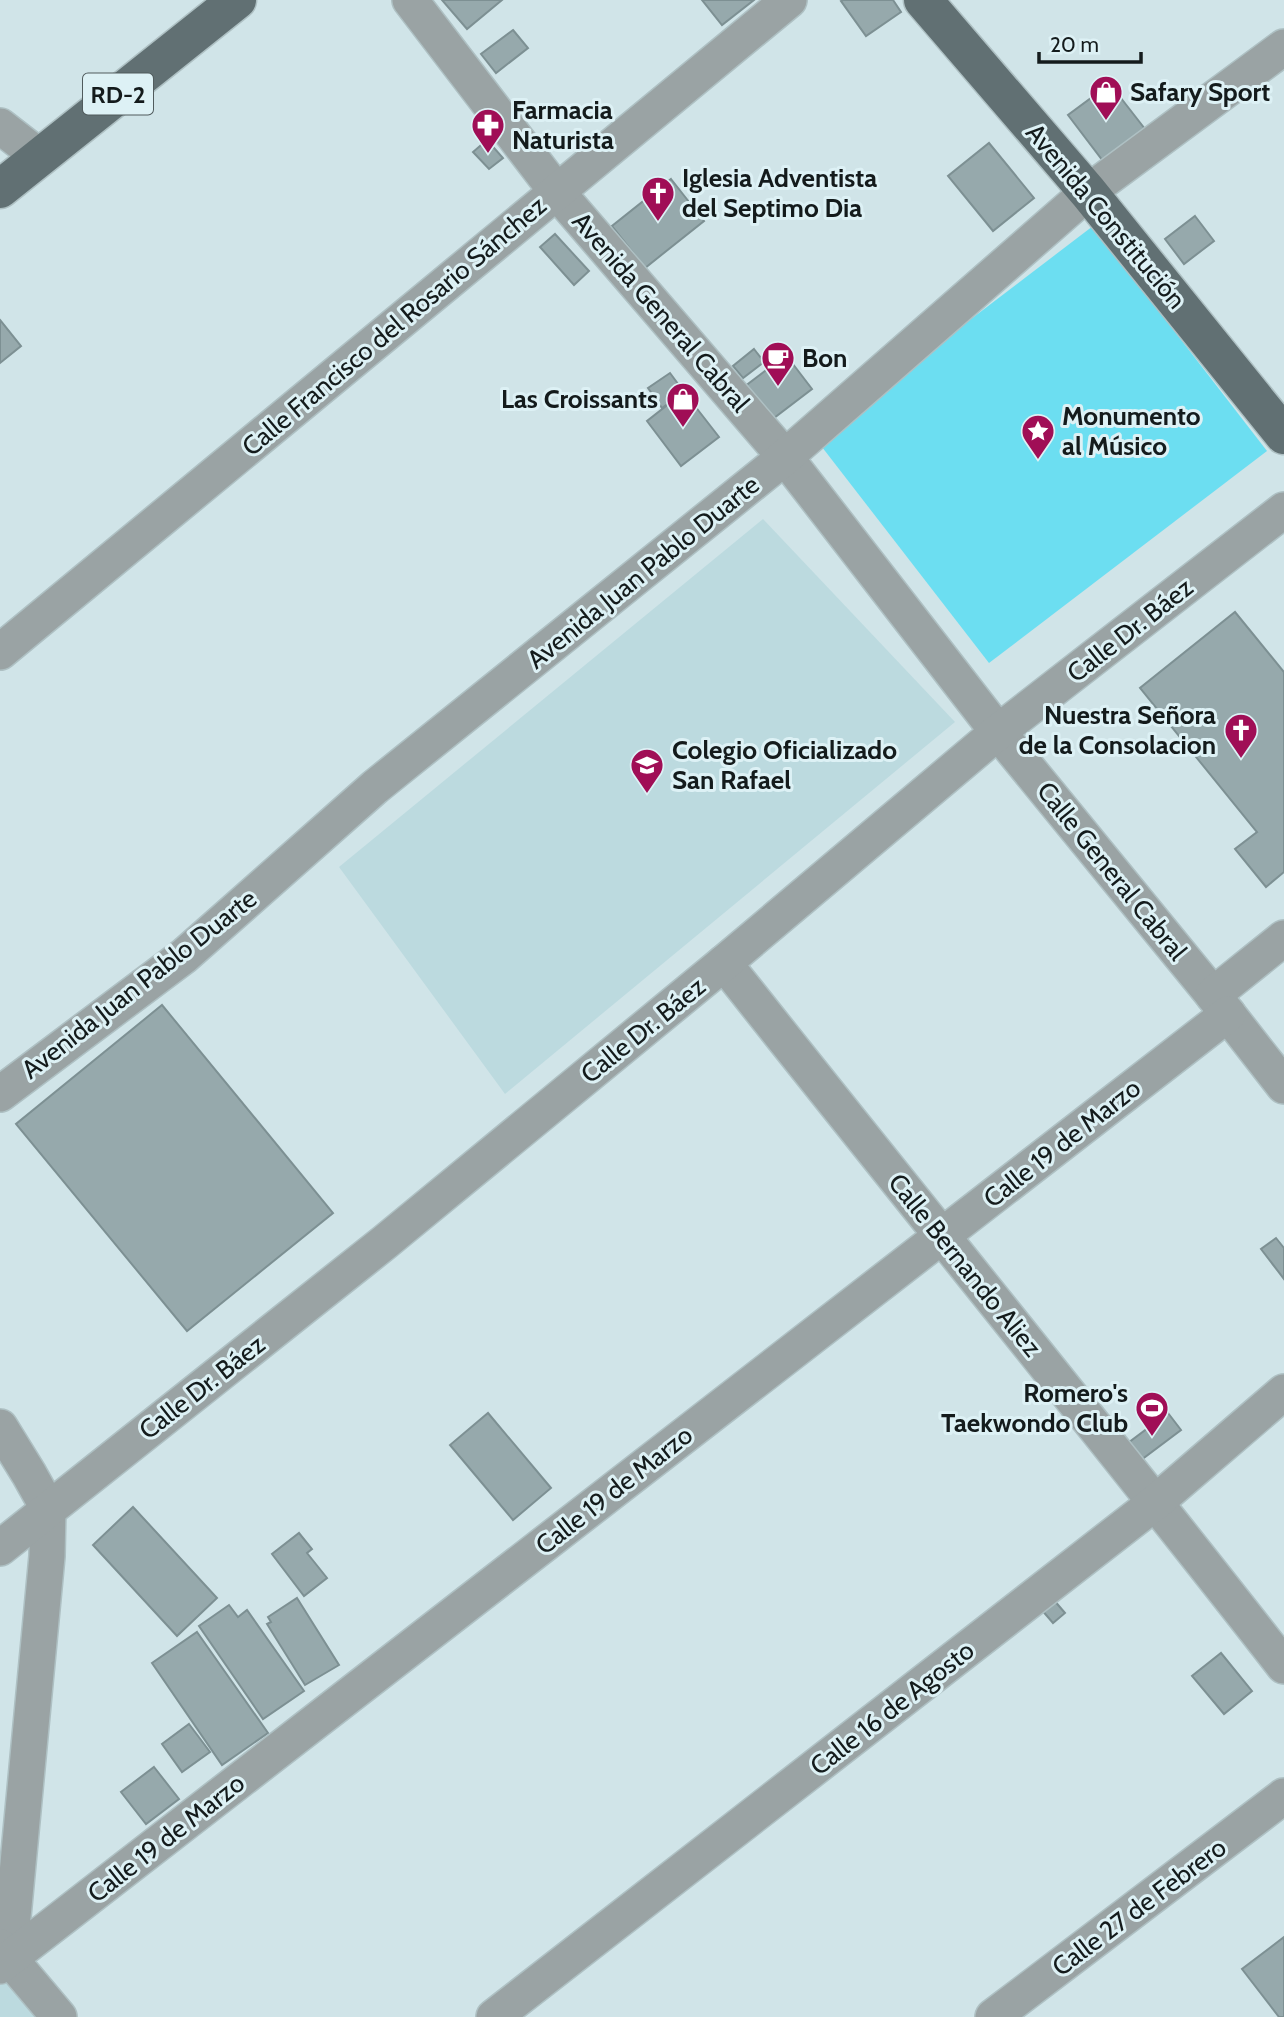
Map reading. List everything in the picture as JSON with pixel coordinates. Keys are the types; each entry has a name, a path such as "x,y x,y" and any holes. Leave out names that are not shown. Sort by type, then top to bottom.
{"main road":[{"name":"RD-2","path":"0,189 237,0"},
{"name":"Avenida Constitución","path":"923,0 1088,192 1284,435"}],"street":[{"name":"Avenida General Cabral","path":"410,0 557,192 785,457"},
{"name":"Calle Francisco del Rosario Sánchez","path":"0,652 789,0"},
{"name":"Avenida Juan Pablo Duarte","path":"0,1094 184,956 375,787 785,457 1088,192 1284,47"},
{"path":"0,126 40,157"},
{"name":"Calle General Cabral","path":"785,457 998,732 1284,1086"},
{"name":"Calle Dr. Báez","path":"0,1548 385,1242 724,964 998,732 1284,510"},
{"name":"Calle 19 de Marzo","path":"3,1958 941,1236 1221,1005 1284,938"},
{"name":"Calle Bernando Aliez","path":"724,964 1156,1502 1284,1666"},
{"name":"Calle 16 de Agosto","path":"494,2017 1156,1502 1284,1392"},
{"path":"0,1427 48,1508 47,1556 3,1958 59,2017"},
{"name":"Calle 27 de Febrero","path":"993,2017 1284,1796"}],"shaded area":[{"path":"1093,226 1267,451 989,663 815,438"},
{"name":"Colegio Oficializado San Rafael","path":"763,519 955,722 505,1094 339,867"},
{"path":"0,1955 49,2017 0,2017"}],"building":[{"path":"442,0 502,0 467,29"},
{"path":"702,0 754,0 722,25"},
{"path":"893,0 901,12 866,36 841,1"},
{"path":"513,30 528,48 496,73 481,54"},
{"name":"Safary Sport","path":"1110,84 1145,129 1103,161 1068,115"},
{"name":"Farmacia Naturista","path":"487,140 503,158 489,169 473,152"},
{"path":"989,143 1034,198 993,231 948,176"},
{"name":"Iglesia Adventista del Septimo Dia","path":"671,179 704,221 645,268 612,226"},
{"path":"1195,216 1214,241 1184,264 1165,239"},
{"path":"555,234 589,271 574,285 540,247"},
{"path":"0,320 21,346 0,363"},
{"path":"754,349 764,362 743,378 733,366"},
{"name":"Bon","path":"786,355 812,389 770,421 744,387"},
{"path":"670,373 684,392 662,408 648,388"},
{"name":"Las Croissants","path":"684,392 719,437 681,466 647,421"},
{"name":"Nuestra Señora de la Consolacion","path":"1235,612 1284,672 1284,872 1266,887 1235,849 1257,832 1140,688"},
{"path":"162,1005 333,1213 187,1331 16,1124"},
{"path":"1276,1238 1284,1248 1284,1279 1261,1249"},
{"path":"488,1413 551,1488 513,1520 450,1445"},
{"name":"Romero's Taekwondo Club","path":"1168,1413 1181,1430 1137,1463 1124,1446"},
{"path":"133,1507 217,1598 177,1636 93,1545"},
{"path":"299,1533 312,1549 307,1553 327,1578 304,1596 272,1554"},
{"path":"297,1598 339,1665 305,1685 267,1624 271,1622 268,1617"},
{"path":"1053,1599 1065,1613 1053,1623 1041,1609"},
{"path":"229,1605 238,1617 247,1610 304,1691 263,1719 199,1626"},
{"path":"197,1632 268,1733 222,1765 152,1663"},
{"path":"1221,1653 1252,1691 1224,1714 1192,1676"},
{"path":"189,1724 210,1752 182,1772 162,1744"},
{"path":"154,1767 179,1799 146,1824 121,1792"},
{"path":"1284,1937 1284,2017 1279,2017 1242,1969"}],"place":[{"name":"Safary Sport","path":"1106,122"},
{"name":"Farmacia Naturista","path":"488,155"},
{"name":"Iglesia Adventista del Septimo Dia","path":"658,223"},
{"name":"Bon","path":"778,388"},
{"name":"Las Croissants","path":"683,429"},
{"name":"Monumento al Músico","path":"1038,461"},
{"name":"Nuestra Señora de la Consolacion","path":"1241,760"},
{"name":"Colegio Oficializado San Rafael","path":"647,795"},
{"name":"Romero's Taekwondo Club","path":"1152,1438"}]}
